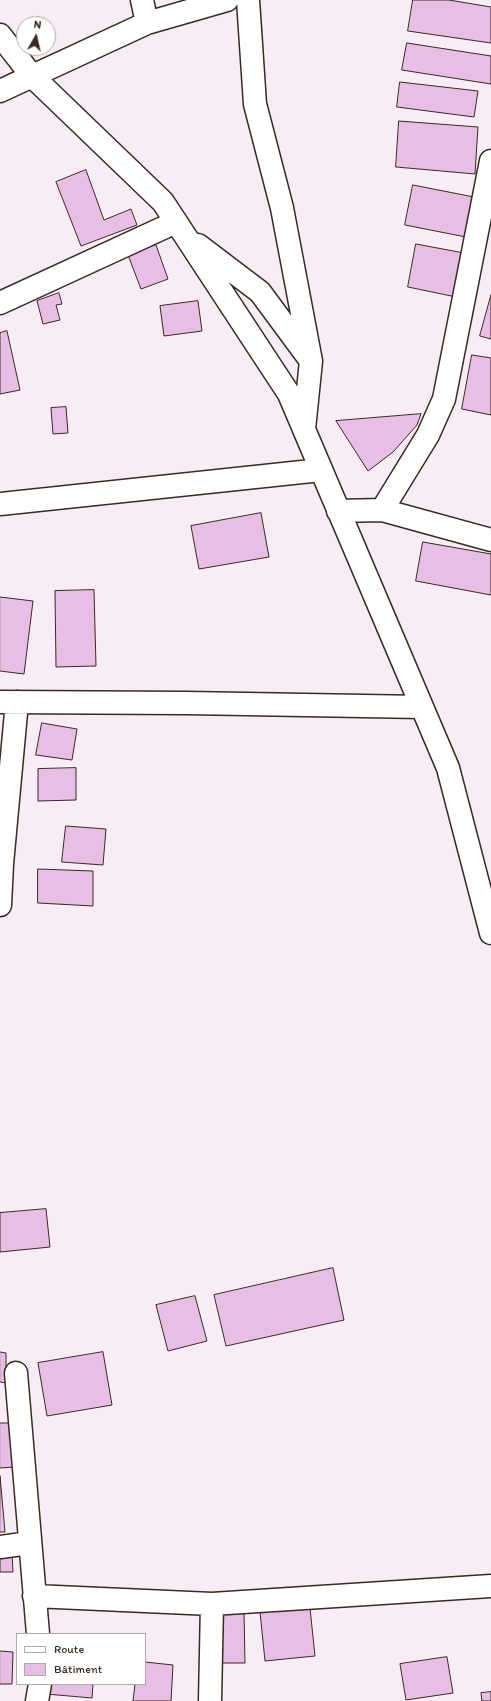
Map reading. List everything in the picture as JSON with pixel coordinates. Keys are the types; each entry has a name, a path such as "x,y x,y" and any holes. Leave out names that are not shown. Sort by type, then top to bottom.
{"street":[{"path":"142,0 147,23"},
{"path":"0,91 147,23 227,0"},
{"path":"248,0 255,104 282,208 311,361 304,430"},
{"path":"0,35 32,76 163,202 289,394 448,768 491,932"},
{"path":"382,510 428,435 444,399 491,161"},
{"path":"180,228 260,292 311,361"},
{"path":"0,303 180,228"},
{"path":"0,504 321,470"},
{"path":"338,511 382,510 491,540"},
{"path":"0,905 9,702 422,707"},
{"path":"16,1373 29,1543 38,1633"},
{"path":"0,1547 29,1543"},
{"path":"34,1596 212,1604 491,1586"},
{"path":"210,1701 212,1604"},
{"path":"37,1701 40,1685"}],"building":[{"path":"413,0 449,0 491,7 491,43 408,31"},
{"path":"407,43 491,56 491,84 402,70"},
{"path":"400,82 478,91 474,117 397,107"},
{"path":"399,121 478,127 475,174 396,167"},
{"path":"86,170 104,220 131,209 137,225 81,246 56,182"},
{"path":"413,185 479,198 471,238 405,225"},
{"path":"416,244 464,253 456,297 408,287"},
{"path":"156,245 168,279 141,289 128,255"},
{"path":"59,293 62,304 56,305 60,320 43,324 37,301"},
{"path":"491,295 491,339 480,336"},
{"path":"198,301 202,331 164,336 160,306"},
{"path":"7,331 20,390 0,394 0,333"},
{"path":"472,355 491,358 491,415 462,409"},
{"path":"66,407 68,433 53,434 51,408"},
{"path":"421,414 417,425 393,452 368,471 336,421"},
{"path":"261,513 269,557 199,569 191,526"},
{"path":"423,542 491,554 491,595 416,581"},
{"path":"94,590 96,666 56,667 55,591"},
{"path":"0,597 33,601 24,674 0,671"},
{"path":"42,723 77,729 72,760 36,755"},
{"path":"76,768 76,800 38,801 38,769"},
{"path":"66,826 106,829 103,865 62,862"},
{"path":"38,869 93,871 93,906 38,903"},
{"path":"46,1209 50,1247 0,1252 0,1213"},
{"path":"333,1268 344,1320 226,1346 214,1295"},
{"path":"195,1296 207,1341 168,1351 156,1305"},
{"path":"0,1352 6,1353 6,1383 0,1382"},
{"path":"103,1352 112,1405 47,1416 38,1363"},
{"path":"0,1423 14,1423 15,1467 0,1468"},
{"path":"0,1476 5,1532 0,1532"},
{"path":"12,1553 13,1572 0,1572 0,1554"},
{"path":"310,1608 315,1656 265,1661 260,1612"},
{"path":"218,1612 244,1612 245,1663 218,1663"},
{"path":"0,1651 13,1652 12,1684 0,1684"},
{"path":"447,1657 453,1693 406,1700 400,1664"},
{"path":"146,1662 173,1665 171,1701 133,1701 135,1685 146,1685"},
{"path":"46,1685 93,1685 92,1698 46,1694"},
{"path":"491,1692 491,1701 482,1701 481,1693"}]}
